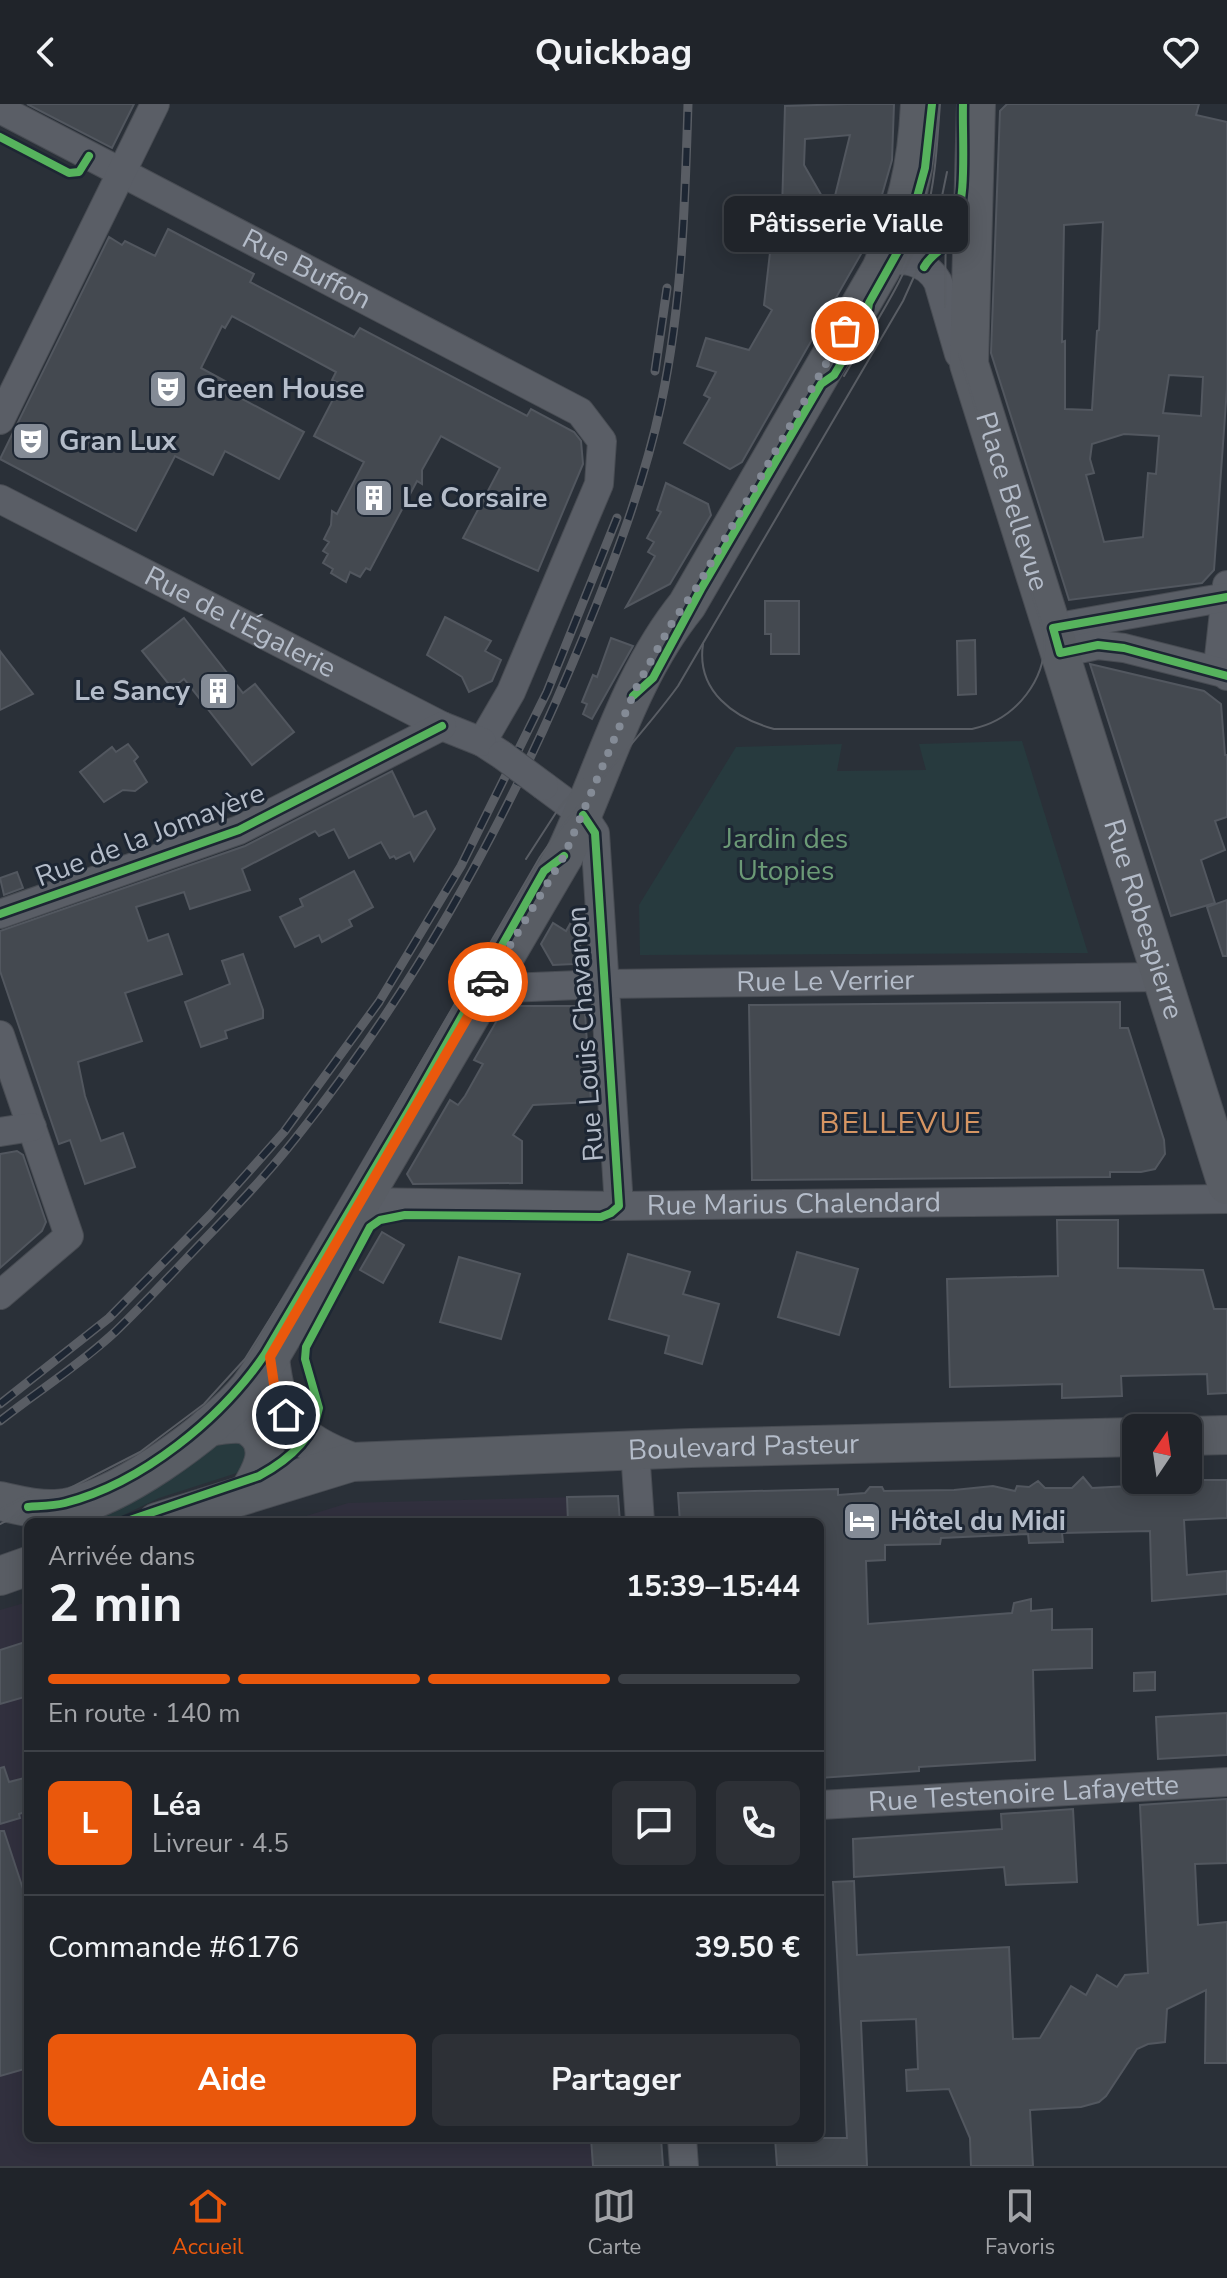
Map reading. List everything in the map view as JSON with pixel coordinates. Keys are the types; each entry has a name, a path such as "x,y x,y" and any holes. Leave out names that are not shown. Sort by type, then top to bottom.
{"main road":[{"path":"0,1501 55,1509 96,1500 132,1483 208,1427 249,1389 564,856 625,712 647,669 881,269 914,172 920,104"},
{"name":"Place Bellevue","path":"976,104 964,359 1057,640"},
{"name":"Rue Robespierre","path":"1057,640 1227,1185"},
{"name":"Boulevard Pasteur","path":"270,1357 276,1398 297,1433 317,1448 352,1462"},
{"path":"208,1427 251,1426 262,1438 266,1454 259,1476 249,1492"},
{"path":"1202,1436 1227,1435"},
{"name":"Boulevard Pasteur","path":"169,1518 352,1462 691,1448 1122,1437"},
{"path":"0,1576 24,1567"}],"street":[{"path":"0,420 155,104"},
{"name":"Rue Buffon","path":"0,109 580,412 602,441 599,484 511,692 492,748"},
{"path":"881,269 891,262 903,260 926,268 938,282 964,359"},
{"name":"Rue de l'Égalerie","path":"0,499 442,726 492,748 583,815"},
{"path":"1227,585 1219,657 1227,675"},
{"path":"1057,640 1227,597"},
{"path":"1057,640 1124,648 1227,675"},
{"name":"Rue de la Jomayère","path":"0,914 239,830 442,726"},
{"name":"Rue Louis Chavanon","path":"583,815 595,833 619,1206"},
{"name":"Rue Le Verrier","path":"489,981 500,987 1164,977"},
{"path":"0,1035 69,1236 0,1295"},
{"path":"0,1132 32,1127"},
{"name":"Rue Marius Chalendard","path":"360,1202 619,1206 1227,1199"},
{"path":"635,1451 640,1518"},
{"name":"Rue Testenoire Lafayette","path":"824,1805 1227,1782"},
{"path":"682,2142 684,2166"}],"shaded area":[{"path":"618,1496 620,1518 300,1518 348,1503"},
{"path":"24,1603 24,2142 661,2142 663,2166 0,2166 0,1610"}],"green space":[{"name":"Jardin des Utopies","path":"1022,741 1088,953 640,955 639,905 736,747 842,744 837,771 926,770 919,744"},
{"path":"227,1434 248,1449 246,1470 159,1498 117,1518 49,1518"}],"building":[{"path":"27,104 134,104 112,148"},
{"path":"894,104 892,160 869,240 742,462 730,469 684,443 710,398 704,395 716,372 697,366 706,338 749,350 772,310 764,305 775,209 782,210 785,106","holes":["850,135 831,212 804,165 805,139"]},
{"path":"1007,104 1199,104 1196,115 1227,122 1227,388 1214,570 1202,583 1069,600 991,353 1000,111","holes":["1103,222 1092,410 1065,409 1065,341 1062,342 1064,225","1169,375 1203,377 1201,416 1163,413","1124,434 1159,436 1156,474 1148,473 1143,537 1104,542 1086,475 1094,473 1090,459 1092,444"]},
{"path":"168,229 254,274 250,282 354,337 360,328 527,416 531,409 574,432 581,441 583,464 538,571 463,538 500,468 441,436 422,470 422,484 417,481 370,570 366,568 360,577 350,572 346,582 331,573 333,569 323,563 328,554 323,551 329,542 324,539 331,525 332,511 337,514 364,462 314,436 341,384 332,380 336,372 232,316 225,328 222,326 201,368 236,387 233,394 304,432 279,479 225,451 213,475 175,456 136,531 0,459 109,237 122,245 125,241 155,256"},
{"path":"666,483 708,504 711,515 670,584 626,607 655,556 648,552 654,542 647,538 661,512 657,510"},
{"path":"765,601 799,601 799,654 771,654 771,634 765,634"},
{"path":"445,617 491,641 485,651 501,660 492,681 469,692 462,677 427,655"},
{"name":"Le Sancy","path":"184,618 243,693 255,684 294,732 252,765 184,679 172,688 142,651"},
{"path":"611,638 633,646 592,719 583,714 587,704 582,702 593,675 597,677"},
{"path":"975,640 976,694 958,695 957,641"},
{"path":"0,651 33,694 0,710"},
{"path":"1090,664 1204,691 1221,704 1227,755 1227,817 1215,821 1225,850 1201,860 1215,903 1171,916"},
{"path":"128,744 138,757 134,761 147,782 135,791 123,790 104,802 80,772 112,747 116,752"},
{"path":"392,771 414,817 426,811 435,829 414,861 410,852 396,859 394,856 390,858 381,842 349,858 334,829 319,836 315,831 242,869 250,890 190,909 184,892 136,907 148,941 168,934 182,974 125,993 142,1041 78,1062 85,1096 101,1141 123,1133 135,1167 85,1184 70,1140 59,1144 0,971 0,931 245,846"},
{"path":"354,871 373,907 349,920 352,926 322,942 319,935 295,947 280,917 303,906 300,899"},
{"path":"17,872 23,888 4,895 0,878"},
{"path":"1227,900 1227,956 1223,956 1207,907"},
{"path":"578,910 581,957 574,964 553,965 541,944 553,923 566,931"},
{"path":"243,954 263,1018 225,1031 227,1038 201,1047 185,1002 230,984 222,961"},
{"path":"1120,1002 1120,1028 1128,1028 1164,1140 1165,1154 1155,1169 1110,1172 1110,1177 752,1180 749,1005"},
{"path":"510,1006 578,1006 585,1013 591,1102 533,1105 513,1135 522,1141 522,1183 413,1184 407,1174 450,1100 458,1105 465,1096 483,1064 474,1060 503,1010"},
{"path":"17,1151 23,1155 46,1222 42,1231 0,1268 0,1154"},
{"path":"1057,1220 1118,1220 1118,1268 1203,1270 1214,1309 1227,1309 1227,1393 1208,1394 1207,1374 1121,1376 1122,1396 1062,1398 1062,1384 950,1387 947,1279 1058,1276"},
{"path":"382,1232 404,1245 383,1283 360,1270"},
{"path":"797,1252 858,1269 839,1335 778,1317"},
{"path":"628,1254 690,1272 683,1294 719,1304 702,1364 665,1353 669,1336 609,1319"},
{"path":"459,1257 520,1274 501,1339 440,1322"},
{"path":"1083,1477 1092,1488 1122,1486 1122,1494 1202,1494 1202,1480 1227,1480 1227,1518 1184,1520 1187,1575 1227,1571 1227,1594 1152,1601 1150,1531 1062,1533 1063,1542 1029,1543 1028,1534 941,1538 940,1544 885,1545 885,1560 866,1561 868,1624 1012,1613 1014,1603 1031,1599 1031,1611 1052,1609 1052,1630 1092,1629 1092,1668 1033,1670 1035,1760 919,1767 919,1771 824,1778 824,1518 680,1518 678,1493 838,1489 838,1495 865,1493 870,1487 882,1487 884,1491 993,1486 1015,1491 1017,1486 1029,1487 1038,1481 1045,1488 1072,1488"},
{"path":"618,1496 620,1518 568,1518 567,1497"},
{"path":"24,1642 24,1697 0,1704 0,1650"},
{"path":"1155,1672 1155,1690 1134,1691 1134,1673"},
{"path":"1227,1713 1227,1755 1158,1759 1156,1717"},
{"path":"4,1767 9,1782 24,1778 24,1812 19,1814 20,1818 0,1824 0,1768"},
{"path":"1227,1799 1227,1863 1195,1864 1198,1925 1227,1922 1227,2063 1205,2063 1206,1990 1167,2009 1165,2042 1137,2049 1099,2102 1081,2107 1030,2110 1033,2166 971,2166 970,2138 949,2089 907,2091 906,2070 918,2069 916,2019 861,2021 867,2166 777,2166 775,2142 824,2142 824,2138 847,2138 833,1882 854,1881 857,1955 1009,1947 1013,2039 1040,2038 1071,1986 1086,1995 1097,1975 1117,1987 1125,1975 1148,1973 1140,1805"},
{"path":"1073,1809 1077,1882 1006,1885 1004,1867 854,1877 853,1839 1002,1829 1001,1814"},
{"path":"0,1831 4,1831 24,1892 24,2069 0,2076"},
{"path":"591,2142 661,2142 663,2166 593,2166"}],"tram line":[{"path":"844,376 890,298 919,236 932,188 940,104"},
{"path":"0,1524 140,1452 204,1404 245,1359 298,1274 540,857 678,686 903,301 935,230 947,172"},
{"path":"945,307 946,212"},
{"path":"703,644 702,661 706,676 721,700 745,718 774,729 972,729 1003,717 1015,707 1035,681 1041,666 1044,633 959,354"},
{"path":"526,859 559,808 609,751"},
{"path":"0,1510 31,1493"}],"railway":[{"path":"0,1421 116,1331 282,1155 381,1022 457,899 492,835 583,638 646,464 661,404 674,330 684,217 688,104"},
{"path":"655,371 667,288"},
{"path":"0,1404 109,1318 210,1215 284,1132 379,1002 461,866 547,692 617,518"}],"cycle path":[{"path":"633,696 653,678 701,589 821,384 834,375 866,322 869,303 906,237 925,168 932,104"},
{"path":"924,267 949,240 957,221 962,188 963,104"},
{"path":"0,137 69,173 79,172 89,156"},
{"path":"1227,597 1053,628 1060,653 1098,645 1124,648 1227,676"},
{"path":"0,914 239,830 442,726"},
{"path":"136,1518 259,1476 288,1457 304,1440 319,1408 305,1359 306,1347 370,1227 380,1220 405,1215 601,1217 619,1206 595,833 583,815"},
{"path":"28,1507 61,1504 94,1494 151,1464 203,1424 247,1378 265,1354 410,1108 544,871 564,856"}],"way so far":[{"path":"488,982 564,856 625,712 672,623 687,605 845,331"}],"place":[{"name":"Pâtisserie Vialle","path":"845,331"},
{"name":"Green House","path":"168,389"},
{"name":"Gran Lux","path":"31,441"},
{"name":"Le Corsaire","path":"374,498"},
{"name":"Le Sancy","path":"218,691"},
{"name":"Hôtel du Midi","path":"862,1521"}],"district":[{"name":"BELLEVUE","path":"901,1123"}],"route":[{"path":"286,1415 276,1398 270,1357 488,982"}]}
